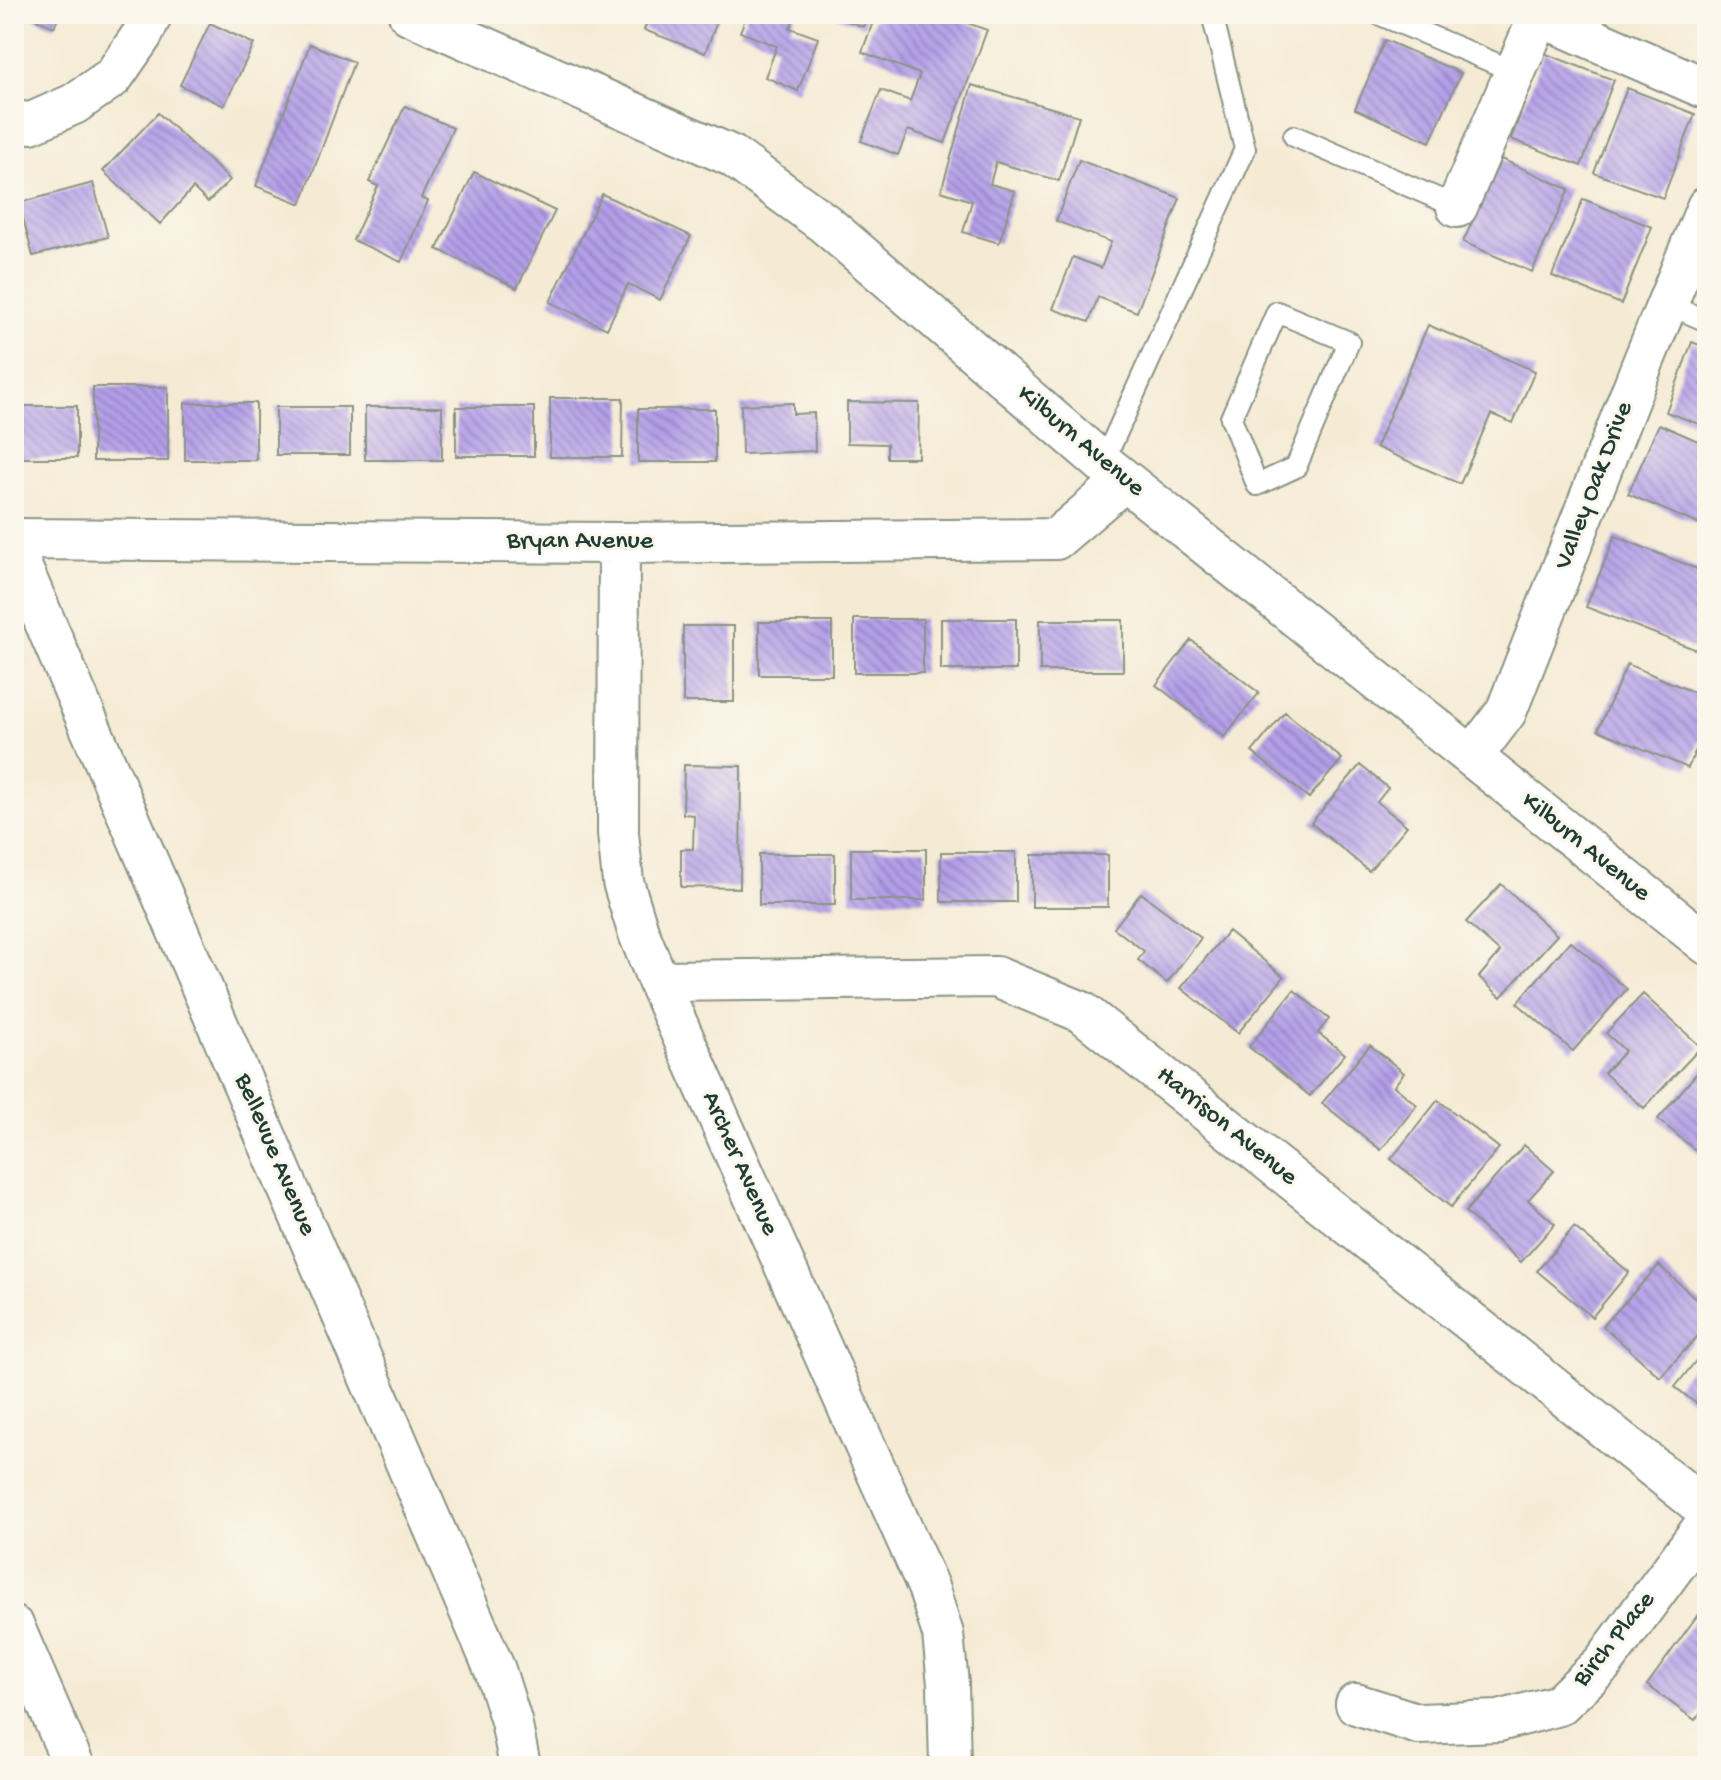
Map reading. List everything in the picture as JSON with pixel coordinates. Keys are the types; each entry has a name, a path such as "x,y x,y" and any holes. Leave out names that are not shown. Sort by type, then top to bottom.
{"street":[{"path":"14,121 31,123 74,104 113,77 142,35 152,14"},
{"name":"Kilburn Avenue","path":"409,14 481,30 732,156 824,223 1114,472 1707,944"},
{"path":"1457,207 1540,15 1707,89"},
{"name":"Valley Oak Drive","path":"1472,757 1506,712 1707,207"},
{"name":"Bryan Avenue","path":"14,539 619,543 1056,539 1114,472"},
{"name":"Archer Avenue","path":"619,543 618,833 623,882 658,981 928,1587 943,1634 950,1766"},
{"name":"Bellevue Avenue","path":"14,550 495,1670 511,1721 520,1766"},
{"name":"Harrison Avenue","path":"658,981 996,977 1082,1012 1707,1510"},
{"name":"Birch Place","path":"1356,1704 1419,1724 1499,1721 1559,1705 1603,1663 1707,1522"},
{"path":"14,1627 74,1766"}],"lane":[{"path":"1114,472 1245,149 1212,14"},
{"path":"1378,14 1516,72"},
{"path":"1294,136 1457,207"},
{"path":"1667,304 1707,321"},
{"path":"1277,312 1349,342 1296,467 1257,485 1231,418 1277,312"}],"building":[{"path":"25,14 60,14 54,27"},
{"path":"650,14 720,14 705,53 644,30"},
{"path":"747,14 796,14 790,28 818,38 798,91 765,77 777,46 740,32"},
{"path":"830,14 868,14 863,27"},
{"path":"876,14 943,14 987,30 945,143 908,130 898,155 861,141 881,90 910,101 920,74 862,52"},
{"path":"210,23 254,44 224,106 180,85"},
{"path":"1385,40 1461,73 1430,142 1355,109"},
{"path":"310,44 354,62 301,204 256,186"},
{"path":"1544,53 1614,80 1581,166 1511,139"},
{"path":"972,85 1079,116 1059,181 996,162 990,184 1015,191 999,243 963,232 972,201 941,191"},
{"path":"1627,88 1695,114 1663,198 1594,173"},
{"path":"405,106 453,128 421,198 428,201 401,262 353,240 378,186 369,182"},
{"path":"158,113 230,180 208,202 193,188 160,224 103,171"},
{"path":"1501,159 1569,189 1532,272 1463,242"},
{"path":"1079,160 1180,198 1137,312 1098,297 1089,322 1053,309 1073,257 1101,268 1111,242 1056,221"},
{"path":"474,172 555,211 517,288 437,249"},
{"path":"93,183 108,237 33,256 19,203"},
{"path":"602,194 691,236 660,300 628,284 607,329 550,302"},
{"path":"1583,199 1652,227 1621,304 1552,276"},
{"path":"1428,325 1535,371 1513,423 1491,414 1460,484 1376,447"},
{"path":"1692,342 1707,348 1707,427 1666,412"},
{"path":"93,387 168,387 168,461 93,461"},
{"path":"550,398 623,398 622,457 550,457"},
{"path":"847,402 919,403 918,458 887,458 887,444 847,443"},
{"path":"185,403 256,403 256,460 185,460"},
{"path":"793,403 793,414 814,413 815,451 742,454 741,405"},
{"path":"14,406 77,406 77,458 14,458"},
{"path":"276,407 350,407 350,455 276,455"},
{"path":"365,407 442,407 442,460 365,460"},
{"path":"456,407 534,407 534,456 456,456"},
{"path":"638,409 715,409 715,462 638,462"},
{"path":"1659,424 1707,445 1707,528 1628,494"},
{"path":"1615,536 1707,573 1707,654 1586,607"},
{"path":"854,619 923,619 923,673 854,673"},
{"path":"941,619 1016,619 1016,670 941,670"},
{"path":"1040,620 1123,620 1123,671 1040,671"},
{"path":"759,622 832,622 832,675 759,675"},
{"path":"683,626 734,626 734,702 683,702"},
{"path":"1191,640 1259,693 1224,737 1156,685"},
{"path":"1627,664 1707,698 1707,724 1688,768 1598,730"},
{"path":"1285,712 1342,759 1309,798 1252,752"},
{"path":"684,765 741,766 740,888 681,887 681,849 693,849 694,815 683,814"},
{"path":"1360,765 1388,788 1377,802 1407,826 1369,871 1311,823"},
{"path":"851,849 926,849 926,900 851,900"},
{"path":"941,852 1016,852 1016,902 941,902"},
{"path":"759,854 835,854 835,905 759,905"},
{"path":"1032,855 1108,855 1108,907 1032,907"},
{"path":"1501,884 1557,935 1501,997 1479,977 1500,952 1466,922"},
{"path":"1141,893 1201,938 1167,983 1138,960 1144,951 1114,928"},
{"path":"1228,931 1284,977 1238,1033 1181,988"},
{"path":"1570,941 1627,989 1573,1051 1517,1003"},
{"path":"1294,990 1329,1019 1318,1033 1345,1054 1310,1096 1249,1047"},
{"path":"1643,994 1701,1047 1644,1108 1604,1073 1625,1051 1606,1033"},
{"path":"1370,1045 1404,1073 1394,1086 1417,1105 1381,1150 1322,1103"},
{"path":"1707,1061 1707,1160 1658,1119"},
{"path":"1438,1100 1499,1148 1451,1207 1391,1159"},
{"path":"1524,1145 1554,1171 1528,1200 1555,1224 1521,1262 1465,1212"},
{"path":"1574,1227 1629,1272 1592,1317 1537,1271"},
{"path":"1659,1265 1707,1309 1707,1326 1660,1377 1603,1326"},
{"path":"1707,1347 1707,1412 1675,1387"},
{"path":"1707,1602 1707,1703 1695,1720 1647,1685"}]}
